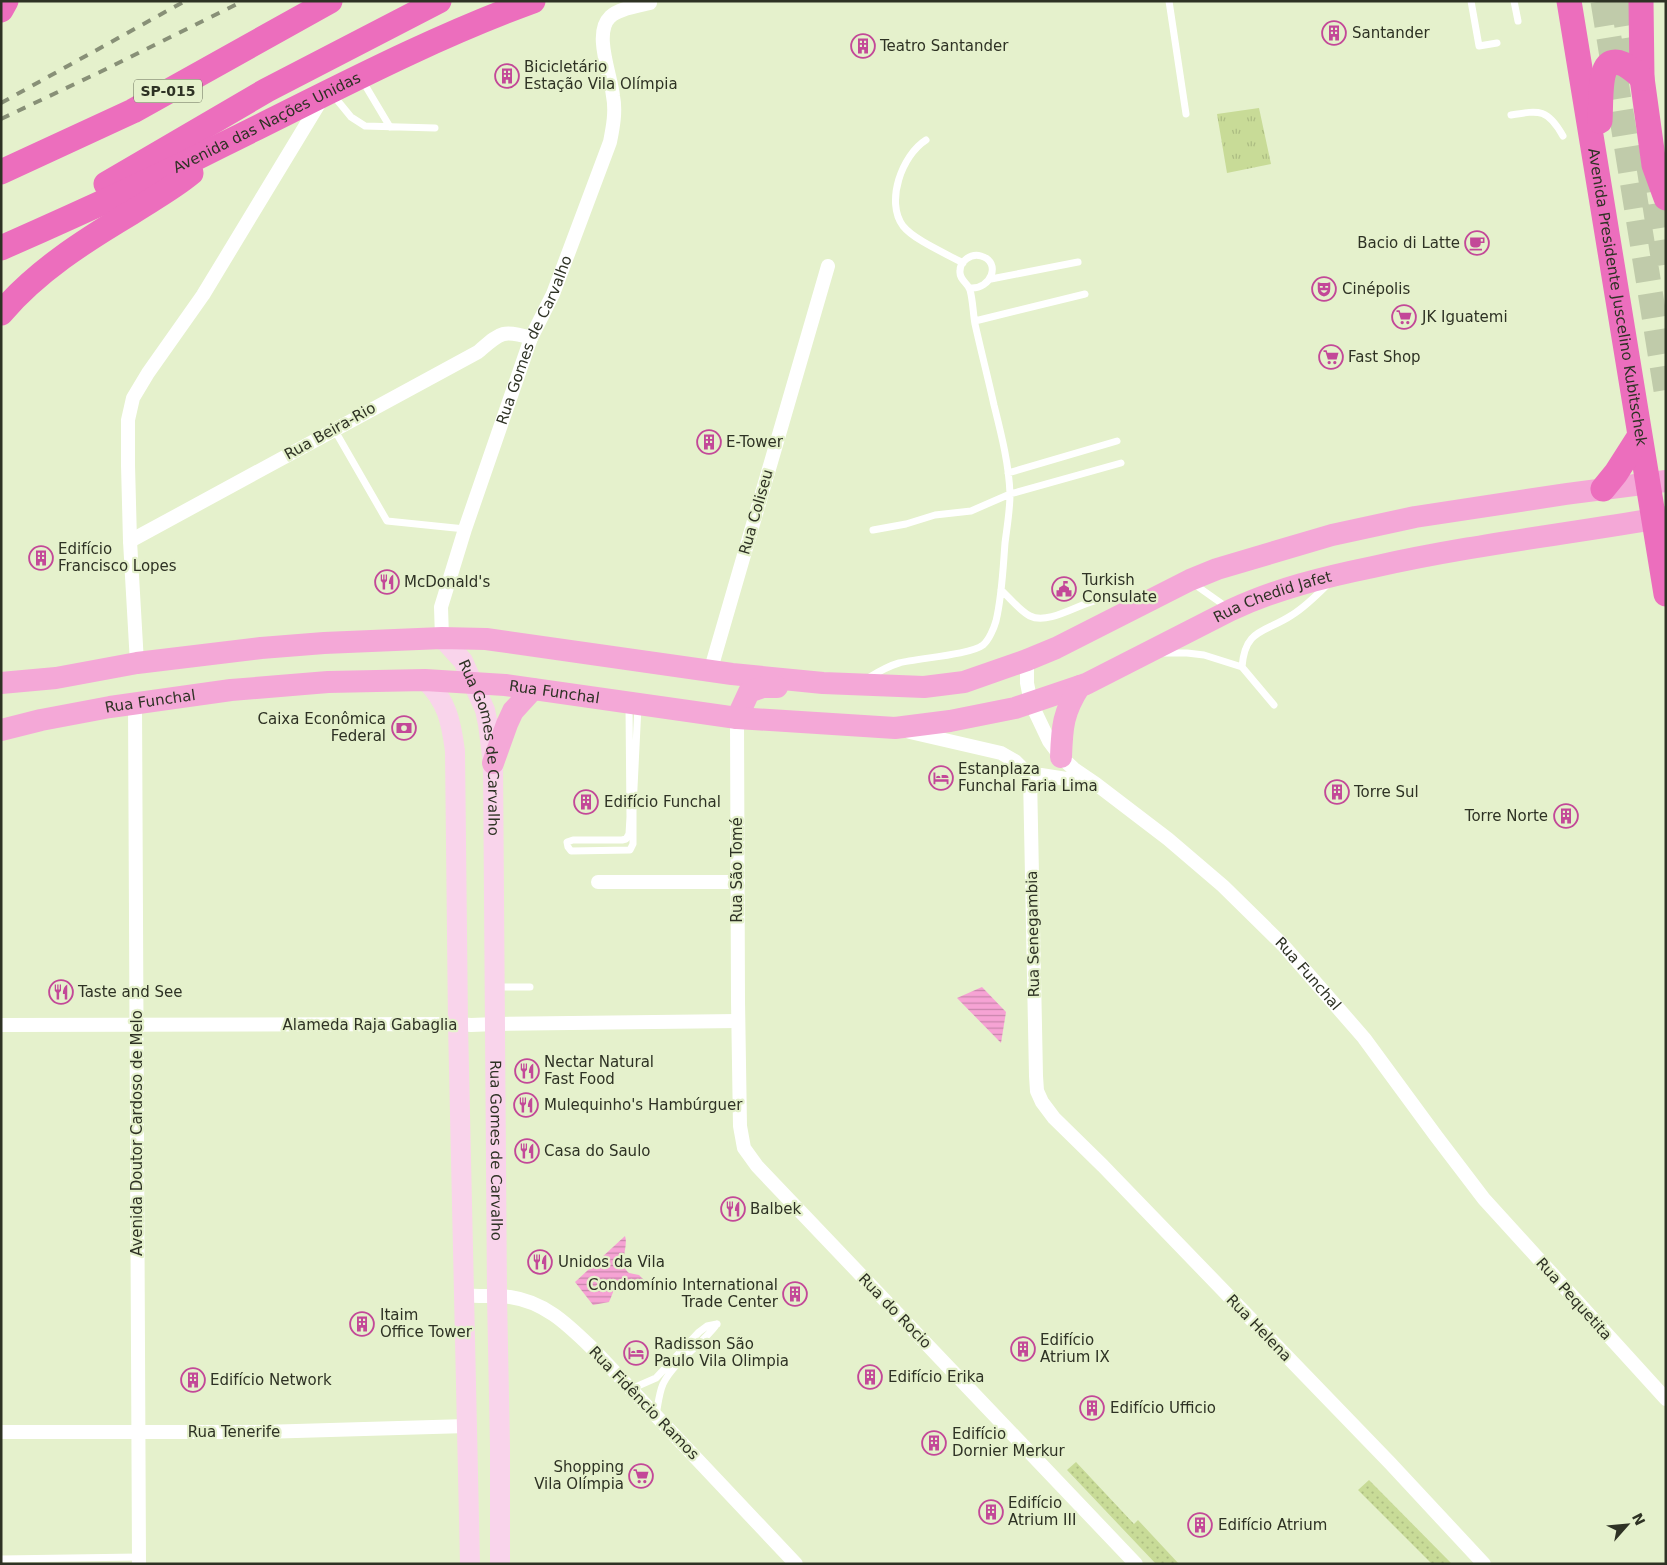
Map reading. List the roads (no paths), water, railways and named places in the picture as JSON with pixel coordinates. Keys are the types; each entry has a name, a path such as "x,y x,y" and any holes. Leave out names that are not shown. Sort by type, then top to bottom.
{"highway":[{"path":"1,10 6,1"},
{"name":"SP-015","path":"1,172 133,111 330,1"},
{"path":"1,252 24,234 87,195 258,95 439,1"},
{"name":"Avenida das Nações Unidas","path":"1,248 224,144 463,28 533,1"},
{"name":"Avenida Presidente Juscelino Kubitschek","path":"1569,1 1640,437 1656,482 1666,594"},
{"path":"1640,1 1642,78 1654,166 1666,198"},
{"path":"1648,1 1666,124"},
{"path":"1597,175 1603,72 1610,64 1619,62 1630,67 1642,78"},
{"path":"1,313 16,295 48,267 189,175 224,144"},
{"path":"1,190 42,153"},
{"path":"1603,489 1640,437"}],"main road":[{"path":"11,686 137,664 262,648 342,642 442,638 486,639 710,672 823,683 924,687 964,682 1027,660 1056,648 1190,580 1217,569 1332,535 1415,517 1656,482"},
{"name":"Rua Chedid Jafet","path":"895,728 950,722 1015,708 1080,686 1255,599 1338,574 1423,555 1660,518"},
{"name":"Rua Funchal","path":"1,730 41,720 135,703 231,690 308,684 424,680 533,689 737,718 895,728"},
{"path":"737,718 743,702 751,690 763,687 823,683"},
{"path":"1061,757 1062,730 1065,716 1070,702 1080,686"},
{"path":"493,763 506,724 513,712 533,689"}],"street":[{"name":"Rua Gomes de Carvalho","path":"500,1564 493,763 487,717 463,662 442,638 441,607 465,529 531,338 553,294 610,142 613,127 614,96 602,41 604,25 610,16 620,11 650,3"},
{"path":"137,664 130,541 128,420 133,398 148,373 203,295 328,92"},
{"name":"Rua Coliseu","path":"710,672 828,266"},
{"name":"Rua Beira-Rio","path":"130,541 478,352 502,333 513,332 531,338"},
{"name":"Rua Funchal","path":"1027,660 1027,683 1031,702 1049,741 1061,757 1074,769 1168,839 1216,880 1282,945 1364,1038 1484,1199"},
{"name":"Rua Gomes de Carvalho","path":"424,680 437,694 448,711 455,751 458,1024 470,1564"},
{"name":"Avenida Doutor Cardoso de Melo","path":"135,703 139,1560"},
{"name":"Rua São Tomé","path":"737,718 738,1021"},
{"name":"Rua Funchal","path":"895,728 1001,753 1015,761 1030,776 1041,775 1096,784"},
{"name":"Rua Senegambia","path":"1030,776 1037,1091"},
{"path":"598,882 738,882"},
{"name":"Alameda Raja Gabaglia","path":"1,1025 471,1025 738,1021"},
{"name":"Rua do Rocio","path":"738,1021 740,1126 744,1148 750,1158 1136,1564"},
{"name":"Rua Helena","path":"1037,1091 1042,1102 1054,1118 1104,1166 1384,1457 1484,1564"},
{"name":"Rua Pequetita","path":"1484,1199 1666,1399"},
{"name":"Rua Fidêncio Ramos","path":"464,1294 513,1298 544,1308 562,1319 656,1415 796,1564"},
{"name":"Rua Tenerife","path":"1,1432 262,1432 467,1426"}],"lane":[{"path":"1170,1 1186,114"},
{"path":"1471,1 1479,46 1497,42"},
{"path":"1514,1 1518,21"},
{"path":"360,77 390,127"},
{"path":"328,92 351,117 365,126 435,128"},
{"path":"1511,115 1530,112 1544,113 1556,124 1563,136"},
{"path":"926,140 911,153 898,179 896,208 899,219 904,227 924,242 963,262"},
{"path":"857,685 879,671 898,663 972,650 984,644 996,623 1010,494 1008,473 975,321 970,288 960,276 963,262 974,255 981,256 987,259 991,265 993,272 991,279 984,286 970,288"},
{"path":"991,279 1078,262"},
{"path":"975,321 1085,294"},
{"path":"334,429 388,521 465,529"},
{"path":"1008,473 1117,441"},
{"path":"873,530 906,524 935,515 971,511 1010,494 1121,463"},
{"path":"1242,667 1243,654 1246,645 1252,637 1301,610 1338,574"},
{"path":"1190,580 1231,610"},
{"path":"1001,590 1029,615 1036,618 1047,617 1115,596 1161,595"},
{"path":"1145,654 1187,653 1204,655 1242,667 1274,705"},
{"path":"634,704 633,844 630,850 572,851 568,848 567,842 573,840 622,840 626,839 629,834 634,704"},
{"path":"496,987 530,987"},
{"path":"631,1389 656,1378 700,1332 707,1326 718,1324 675,1368 663,1384 656,1415"},
{"path":"1,1559 139,1560"}],"tunnel":[{"path":"1603,1 1666,390"},
{"path":"1623,1 1634,71"},
{"path":"1649,167 1666,276"}],"railway":[{"path":"1,103 185,1"},
{"path":"1,119 243,1"}],"place":[{"name":"Santander","path":"1334,33"},
{"name":"Teatro Santander","path":"863,46"},
{"name":"Bicicletário Estação Vila Olímpia","path":"507,76"},
{"name":"Bacio di Latte","path":"1477,243"},
{"name":"Cinépolis","path":"1324,289"},
{"name":"JK Iguatemi","path":"1404,317"},
{"name":"Fast Shop","path":"1331,357"},
{"name":"E-Tower","path":"709,442"},
{"name":"Edifício Francisco Lopes","path":"41,558"},
{"name":"McDonald's","path":"387,582"},
{"name":"Turkish Consulate","path":"1064,589"},
{"name":"Caixa Econômica Federal","path":"404,728"},
{"name":"Estanplaza Funchal Faria Lima","path":"941,778"},
{"name":"Torre Sul","path":"1337,792"},
{"name":"Edifício Funchal","path":"586,802"},
{"name":"Torre Norte","path":"1566,816"},
{"name":"Taste and See","path":"61,992"},
{"name":"Nectar Natural Fast Food","path":"527,1071"},
{"name":"Mulequinho's Hambúrguer","path":"526,1105"},
{"name":"Casa do Saulo","path":"527,1151"},
{"name":"Balbek","path":"733,1209"},
{"name":"Unidos da Vila","path":"540,1262"},
{"name":"Condomínio International Trade Center","path":"795,1294"},
{"name":"Itaim Office Tower","path":"362,1324"},
{"name":"Edifício Atrium IX","path":"1023,1349"},
{"name":"Radisson São Paulo Vila Olimpia","path":"636,1353"},
{"name":"Edifício Erika","path":"870,1377"},
{"name":"Edifício Network","path":"193,1380"},
{"name":"Edifício Ufficio","path":"1092,1408"},
{"name":"Edifício Dornier Merkur","path":"934,1443"},
{"name":"Shopping Vila Olímpia","path":"641,1476"},
{"name":"Edifício Atrium III","path":"991,1512"},
{"name":"Edifício Atrium","path":"1200,1525"}]}
